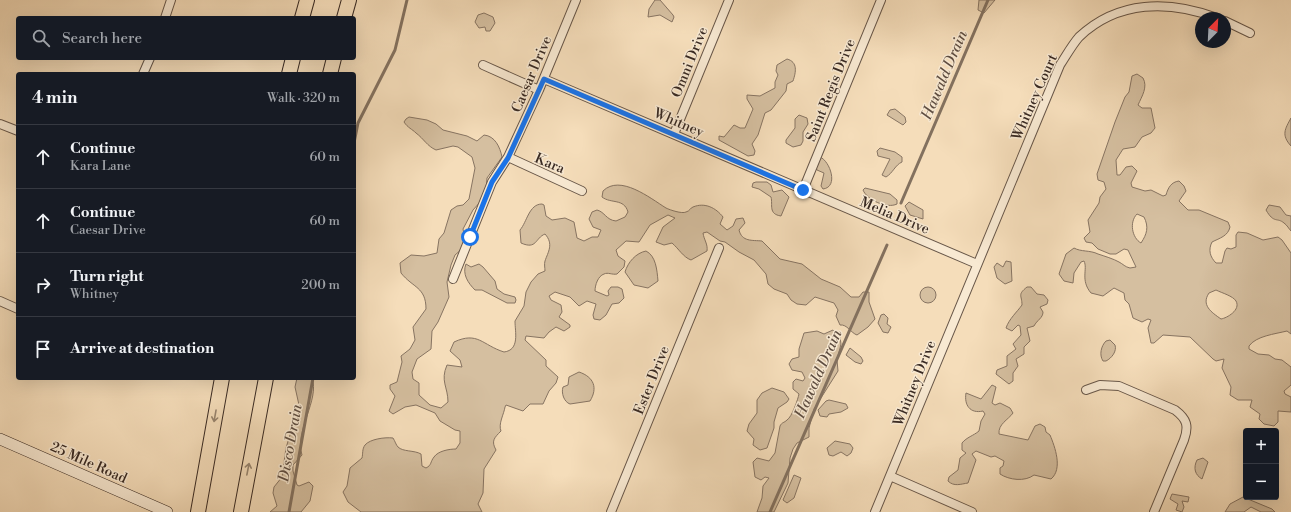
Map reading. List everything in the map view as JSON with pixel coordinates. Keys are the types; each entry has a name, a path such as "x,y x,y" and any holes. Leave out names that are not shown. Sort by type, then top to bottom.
{"highway":[{"path":"303,16 307,0"},
{"path":"345,16 349,0"},
{"path":"290,72 292,60"},
{"path":"330,72 334,60"},
{"path":"198,512 222,380"},
{"path":"241,510 266,380"}],"street":[{"path":"167,16 172,0"},
{"name":"Caesar Drive","path":"453,279 492,182 508,158 544,79 576,0"},
{"name":"Omni Drive","path":"674,134 729,0"},
{"name":"Saint Regis Drive","path":"803,190 881,0"},
{"name":"Whitney Court","path":"977,264 1060,65 1078,38 1104,16 1129,7 1153,3 1180,5 1205,12"},
{"path":"1231,24 1250,33"},
{"path":"144,72 149,60"},
{"path":"483,65 539,90"},
{"name":"Whitney","path":"544,79 803,190"},
{"path":"0,124 16,130"},
{"name":"Kara","path":"508,158 582,191"},
{"name":"Melia Drive","path":"803,190 977,264"},
{"name":"Ester Drive","path":"611,512 719,248"},
{"name":"Whitney Drive","path":"875,512 977,264"},
{"path":"0,301 16,308"},
{"path":"1086,390 1100,385 1119,386 1175,410 1183,416 1187,422 1187,431 1184,440 1154,512"},
{"name":"25 Mile Road","path":"0,439 167,512"},
{"path":"890,476 972,512"}],"shaded area":[{"path":"655,0 660,0 673,15 674,17 672,22 660,15 648,17 649,9"},
{"path":"979,0 995,0 984,13 978,10"},
{"path":"484,13 493,17 495,23 490,31 486,31 485,27 479,28 475,22 478,15"},
{"path":"787,59 791,60 795,65 793,81 787,84 786,91 771,110 765,113 758,135 752,144 755,151 754,155 748,156 719,140 719,136 724,137 734,125 740,128 745,128 753,109 747,99 747,95 760,96 775,88 775,82 778,75 776,71 777,65"},
{"path":"1137,74 1143,78 1145,88 1138,105 1142,108 1151,108 1155,128 1151,133 1142,137 1135,147 1123,149 1116,160 1117,175 1120,175 1126,167 1132,166 1137,171 1131,183 1132,187 1145,191 1151,190 1163,196 1166,195 1172,184 1179,181 1184,186 1186,191 1179,201 1188,210 1199,210 1228,222 1230,227 1227,233 1212,242 1210,248 1212,258 1216,263 1222,263 1227,248 1231,249 1236,247 1236,235 1238,232 1247,233 1263,240 1278,237 1282,240 1291,253 1291,334 1287,331 1266,336 1256,340 1249,346 1249,349 1258,354 1269,355 1275,359 1282,360 1291,367 1291,385 1284,391 1285,394 1291,397 1291,412 1278,411 1278,422 1274,426 1264,424 1259,419 1260,414 1250,407 1252,400 1238,400 1230,395 1231,387 1222,368 1224,359 1216,361 1190,337 1163,335 1154,343 1151,343 1148,328 1151,320 1148,319 1142,322 1133,318 1129,304 1125,300 1124,293 1114,288 1103,296 1091,293 1086,284 1084,261 1081,262 1074,273 1073,283 1064,281 1059,274 1066,254 1074,248 1109,258 1128,268 1136,267 1128,250 1124,249 1116,254 1110,254 1098,249 1092,243 1086,242 1084,238 1090,232 1088,220 1106,189 1104,182 1098,180 1097,174 1115,122 1125,97 1129,92 1132,76","holes":["1137,214 1144,217 1147,227 1145,237 1141,243 1135,237 1132,225","1216,290 1232,298 1237,304 1237,307 1233,313 1221,319 1208,308 1206,301 1209,293"]},
{"path":"895,109 905,117 906,122 903,125 887,115 890,110"},
{"path":"799,115 807,118 808,124 803,132 803,141 801,145 793,147 786,143 786,140 795,128 795,119"},
{"path":"409,117 427,120 436,124 443,130 467,136 477,141 484,135 491,137 500,149 502,157 487,178 486,189 481,201 473,210 463,229 465,239 462,249 455,255 451,265 447,282 449,297 438,322 432,331 431,349 417,359 412,372 413,379 419,383 419,395 430,405 441,408 448,402 444,380 447,365 462,367 460,360 450,351 454,342 462,339 475,338 504,352 509,351 515,344 515,321 524,306 526,292 531,282 538,274 545,271 545,262 550,248 548,238 545,234 533,244 526,245 521,243 520,230 531,210 542,204 544,205 546,216 552,220 565,218 574,222 577,238 584,241 592,237 598,237 601,230 593,227 589,219 592,212 597,210 600,211 610,219 616,221 625,217 628,212 624,205 602,197 603,191 610,186 618,185 635,189 673,211 687,212 692,207 702,205 710,207 723,217 720,224 727,230 733,226 736,219 743,218 745,223 739,230 742,237 762,241 780,259 802,264 821,279 840,287 851,297 859,297 863,292 869,292 869,302 875,319 868,327 857,335 845,326 840,325 836,316 838,310 834,303 815,297 806,305 797,304 791,300 787,294 774,289 768,284 766,274 754,260 707,232 703,233 707,251 691,260 688,259 672,243 664,245 656,242 663,227 675,218 668,215 650,225 639,242 626,241 616,250 618,256 625,261 624,267 617,274 606,273 602,275 597,281 595,291 607,296 609,295 608,291 611,287 618,287 622,289 624,298 619,303 612,304 606,315 600,320 594,319 593,315 596,304 587,301 579,306 570,297 555,292 549,296 551,300 561,305 562,312 559,317 570,325 570,327 564,331 556,327 544,338 526,336 525,340 546,360 546,366 558,377 543,404 530,404 523,411 506,405 501,422 501,431 494,440 496,450 484,469 483,493 478,504 482,512 361,512 348,502 343,492 347,486 350,468 362,458 363,448 367,443 378,439 393,438 400,449 421,454 422,466 426,468 438,453 450,449 456,449 460,443 460,431 455,430 440,421 435,413 416,405 405,407 393,414 389,411 395,396 390,389 390,385 397,382 402,362 401,356 410,349 415,340 413,327 426,309 424,296 418,288 401,273 400,263 411,255 424,256 437,253 439,239 444,233 451,210 457,206 463,205 469,199 475,168 472,157 458,147 453,146 436,150 430,146 404,122"},
{"path":"1291,118 1291,146 1286,139 1285,132"},
{"path":"880,148 895,152 902,157 902,162 886,177 882,175 890,159 878,156 877,151"},
{"path":"820,157 824,159 830,168 832,179 831,184 823,189 821,186 824,173 817,170 815,167"},
{"path":"767,182 771,185 773,192 782,190 789,197 781,216 774,213 772,209 771,197 759,189 752,187 753,183"},
{"path":"865,188 890,194 897,200 897,204 888,205 878,203 865,194 863,190"},
{"path":"909,202 923,210 923,219 910,215 905,206"},
{"path":"1269,205 1280,207 1286,215 1291,216 1291,231 1282,221 1271,217 1266,210"},
{"path":"646,251 654,260 658,281 648,288 634,285 625,272 633,258"},
{"path":"1006,261 1011,262 1012,281 1005,284 997,278 994,267 997,263 1003,267"},
{"path":"466,264 471,267 479,264 483,267 495,281 497,289 504,294 515,297 515,303 507,303 482,290 475,290 466,278"},
{"path":"928,287 934,289 936,295 934,301 928,303 922,301 920,295 922,289"},
{"path":"1027,287 1031,287 1037,294 1044,295 1048,300 1047,304 1040,307 1043,312 1041,317 1034,326 1027,328 1030,341 1024,347 1024,354 1016,359 1018,366 1013,373 1013,381 1009,384 996,374 997,370 1007,366 1007,356 1016,349 1013,344 1021,335 1020,326 1018,325 1012,331 1006,328 1022,305 1021,294"},
{"path":"884,314 888,318 887,324 891,327 888,333 883,332 878,323 881,315"},
{"path":"833,330 840,337 841,344 837,360 838,371 814,409 809,428 809,437 797,443 793,449 790,458 788,483 774,512 757,512 762,498 763,486 769,478 765,477 761,480 755,477 753,462 757,458 769,461 775,453 780,426 791,415 799,394 793,389 793,382 796,379 803,381 805,378 802,372 792,370 789,364 792,359 799,357 799,349 804,333 817,331 824,334"},
{"path":"1110,340 1115,345 1115,352 1108,360 1103,361 1101,356 1102,348 1106,341"},
{"path":"850,348 861,357 863,361 861,364 855,362 846,355"},
{"path":"579,372 591,380 594,387 594,392 590,401 570,404 564,397 562,392 563,387 568,385 569,377"},
{"path":"297,380 312,380 314,387 313,396 301,436 300,446 302,455 293,465 297,485 299,486 309,482 313,486 310,501 301,512 270,512 277,506 273,493 274,487 282,477 286,448 299,405 295,387"},
{"path":"992,385 996,387 992,403 995,405 1000,403 1010,408 1013,413 1000,427 999,434 1028,440 1035,426 1040,424 1045,427 1046,432 1050,435 1052,440 1057,458 1057,470 1051,479 1034,475 1026,479 1008,478 1000,474 1000,468 1003,466 1004,461 995,456 991,457 976,451 972,454 976,460 968,483 955,485 948,481 949,477 958,470 960,458 966,453 962,450 962,443 979,431 981,421 985,414 983,411 978,412 969,408 966,401 966,393 981,399"},
{"path":"772,388 784,392 789,399 778,408 774,428 767,448 760,450 753,445 754,439 747,431 749,424 757,413 757,400 762,393"},
{"path":"829,400 846,404 848,408 841,412 829,414 827,417 820,416 818,410 826,401"},
{"path":"835,441 850,444 853,448 851,453 847,456 841,452 833,456 829,455 827,448"},
{"path":"1203,458 1208,462 1202,479 1195,471 1195,468 1197,460"},
{"path":"794,475 801,478 794,498 787,503 783,500"},
{"path":"1172,494 1189,497 1188,502 1182,501 1184,507 1182,512 1176,510 1178,504 1170,499"},
{"path":"1243,497 1243,500 1250,500 1272,509 1275,512 1261,512 1251,507 1244,512 1225,512 1230,504"}],"waterway":[{"name":"Disco Drain","path":"356,133 358,123 395,50 407,0"},
{"name":"Hawald Drain","path":"901,203 988,0"},
{"name":"Hawald Drain","path":"770,512 887,245"},
{"name":"Disco Drain","path":"289,512 313,380"}],"route":[{"path":"470,237 492,182 508,158 544,79 803,190"}]}
